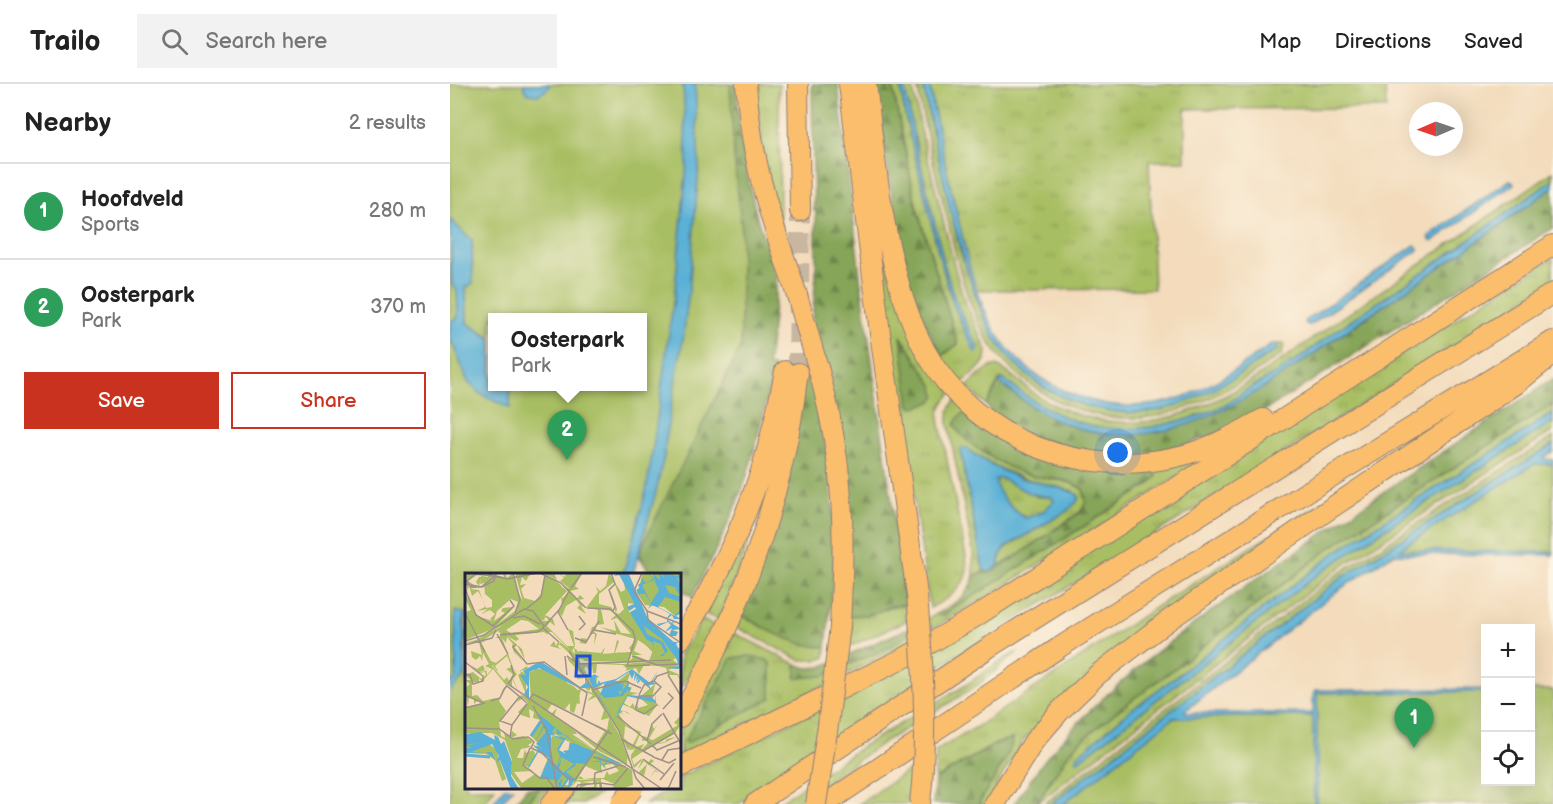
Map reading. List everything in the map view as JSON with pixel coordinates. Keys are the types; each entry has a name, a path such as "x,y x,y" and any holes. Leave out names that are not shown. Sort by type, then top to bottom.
{"highway":[{"path":"746,84 754,153 770,213 819,371 837,453 842,519 843,580 840,626 816,804"},
{"path":"798,84 800,211"},
{"path":"849,84 880,333 917,595 925,730 920,804"},
{"path":"866,84 886,228 904,302 930,360 963,399 999,428 1048,452 1073,459 1108,463 1172,458 1203,448 1250,427 1295,401 1341,382"},
{"path":"681,767 908,656 985,610 1553,245"},
{"path":"755,804 998,642 1553,293"},
{"path":"825,804 1070,641 1553,341"},
{"path":"995,804 1034,741 1060,711 1097,675 1166,622 1516,384 1553,354"},
{"path":"681,715 721,640 755,558 789,432 791,372 759,475 740,524 702,603 685,632"},
{"path":"551,804 564,789"},
{"path":"621,804 632,789"}],"green space":[{"path":"450,84 730,84 734,158 741,224 741,346 628,573 465,573 465,789 494,789 484,804 450,804"},
{"path":"695,84 736,84 740,136 748,178 757,218 777,277 768,366 774,367 757,441 744,484 733,513 692,597 681,592 681,573 650,573 639,556 656,492"},
{"path":"755,84 779,84 780,226 764,162"},
{"path":"812,84 838,84 860,277 906,604 892,606 869,615 844,616 847,578 812,322 816,276 816,211 814,211"},
{"path":"875,84 892,84 916,205 958,344 941,356 919,310 906,270"},
{"path":"892,84 900,84 939,255 953,304 967,336 966,324 955,300 945,267 906,101 904,84 912,84 922,135 957,276 965,302 987,351 982,365 962,383 956,376 954,377 940,358 958,344 916,205"},
{"path":"917,84 923,84 960,251 988,327 1009,357 1044,388 1079,404 1124,413 1143,412 1175,406 1277,347 1273,344 1284,344 1282,354 1227,389 1199,403 1171,413 1142,418 1112,417 1081,410 1048,396 1030,384 998,355 986,337 973,309 955,251"},
{"path":"929,84 1385,84 1386,108 1185,109 1185,161 1149,161 1154,289 977,290 956,214"},
{"path":"1553,172 1553,180 1451,253 1288,366 1208,413 1150,427 1104,428 1063,416 1023,394 1003,379 1000,379 986,405 967,387 985,371 996,366 1041,398 1069,411 1096,419 1123,422 1150,421 1176,416 1202,407 1254,379"},
{"path":"1553,187 1553,228 1247,422 1180,447 1139,455 1089,453 1031,436 995,416 986,405 999,382 1018,397 1054,419 1074,427 1100,432 1132,434 1160,431 1227,408 1296,366"},
{"path":"877,211 951,393 941,408 939,419 967,569 958,589 930,608 894,361"},
{"path":"1553,258 1553,280 1471,335 1182,517 949,660 739,804 645,804 670,789 681,789 681,777 794,721 1396,357"},
{"path":"901,336 933,385 936,395 931,402 914,407 910,405"},
{"path":"806,363 822,425 833,511 834,561 826,647 793,641 742,615 806,371"},
{"path":"1553,379 1553,404 1331,547 1079,742 1069,753 1036,804 1014,804 1048,756 1075,726 1103,698 1164,647 1228,599 1325,532"},
{"path":"956,399 967,410 982,452 1011,468 1033,476 1069,482 1083,489 1086,501 1081,511 1014,558 998,566 1001,554 1007,547 1067,511 1074,491 1017,476 991,464 966,448 961,455 985,571 974,576 973,552 948,424 949,411"},
{"path":"1553,404 1553,413 1337,551 1129,711 1076,757 1078,761 1318,574 1553,422 1553,431 1340,567 1036,804 1069,753 1122,707 1331,547"},
{"path":"967,410 981,422 1144,473 1156,472 1157,476 1150,484 944,615 937,614 965,594 974,576 995,569 1014,558 1081,512 1086,501 1083,489 1070,482 1023,473 978,449 954,425"},
{"path":"1553,437 1553,444 1342,577 1051,804 1044,804 1336,575"},
{"path":"1230,444 949,619 823,686 681,755 681,724 734,633 796,664 796,678 838,668 909,634 909,628 937,614 944,615 1150,484 1156,472 1144,473 1131,468"},
{"path":"1405,450 1025,738 986,804 978,804 1011,739 999,742 935,779 936,751 975,728 1153,609"},
{"path":"770,464 748,543 719,620 705,614"},
{"path":"1534,464 1553,464 1553,552 1400,551 1407,544"},
{"path":"1000,478 1038,497 1052,497 1055,501 1042,513 1027,518 1017,512 1002,497 994,480"},
{"path":"906,604 908,620 840,651 844,616 869,615 892,606"},
{"path":"742,615 771,631 794,640 826,647 825,658 800,660 736,627"},
{"path":"702,620 716,626 697,664 681,688 681,652"},
{"path":"909,628 909,634 888,648 824,676 796,678 796,664 807,668 821,667"},
{"path":"1018,652 974,688 887,740 794,804 777,804 866,744"},
{"path":"749,656 767,660 771,664 771,698 687,743 684,742 732,658"},
{"path":"1481,690 1481,786 1535,786 1535,690 1553,690 1553,804 1315,804 1316,692"},
{"path":"1313,716 1314,804 1063,804 1173,718"},
{"path":"1012,739 1004,763 978,804 933,804 935,779 999,742"},
{"path":"912,768 910,804 859,804"},
{"path":"526,789 539,789 526,804 514,804"},
{"path":"539,789 548,789 535,804 526,804"},
{"path":"574,789 607,789 583,804 561,804"}],"water":[{"path":"524,84 549,84 549,88 538,95 528,94 524,89"},
{"path":"683,84 695,84 699,166 683,340 656,492 633,573 623,573 646,491 652,455 675,289 687,163"},
{"path":"900,84 904,84 945,267 955,300 979,350 975,352 953,304 939,255"},
{"path":"923,84 929,84 967,257 981,303 1004,344 1019,361 1037,375 1066,392 1090,400 1130,406 1157,404 1183,397 1207,386 1273,344 1276,345 1277,350 1204,394 1178,405 1154,411 1119,412 1083,405 1057,394 1033,379 1002,350 987,324 976,297 950,209"},
{"path":"1510,180 1514,184 1433,241 1430,240 1429,236"},
{"path":"1553,180 1553,187 1530,204 1294,368 1219,412 1180,427 1140,434 1098,433 1048,416 999,382 1003,379 1024,395 1065,417 1107,428 1154,427 1204,414 1230,402 1288,366"},
{"path":"450,219 472,241 473,283 466,288 467,323 488,336 488,391 510,391 510,408 479,393 468,382 450,337 450,322 458,317 457,289 452,284"},
{"path":"1415,245 1418,250 1312,324 1306,324 1305,321"},
{"path":"1553,413 1553,422 1318,574 1076,761 1076,757 1129,711 1337,551"},
{"path":"1553,444 1553,451 1544,459 1553,460 1553,464 1534,464 1400,550 1553,552 1553,555 1393,554 1337,591 1185,711 1187,713 1313,713 1313,694 1316,690 1481,689 1481,692 1317,693 1317,804 1314,804 1313,716 1173,718 1063,804 1051,804 1342,577"},
{"path":"966,448 992,465 1020,478 1075,493 1079,496 1077,502 1067,511 1006,547 1001,554 998,566 989,572 985,571 960,449","holes":["1000,478 1030,493 1052,497 1054,501 1042,512 1026,518 1016,512 999,491 995,480"]},
{"path":"455,611 464,613 465,676 450,691 450,684 456,677"},
{"path":"503,789 512,789 500,804 492,804"}],"tunnel":[{"path":"798,373 800,211"}],"place":[{"name":"Oosterpark","path":"567,460"},
{"name":"Hoofdveld","path":"1414,748"}]}
